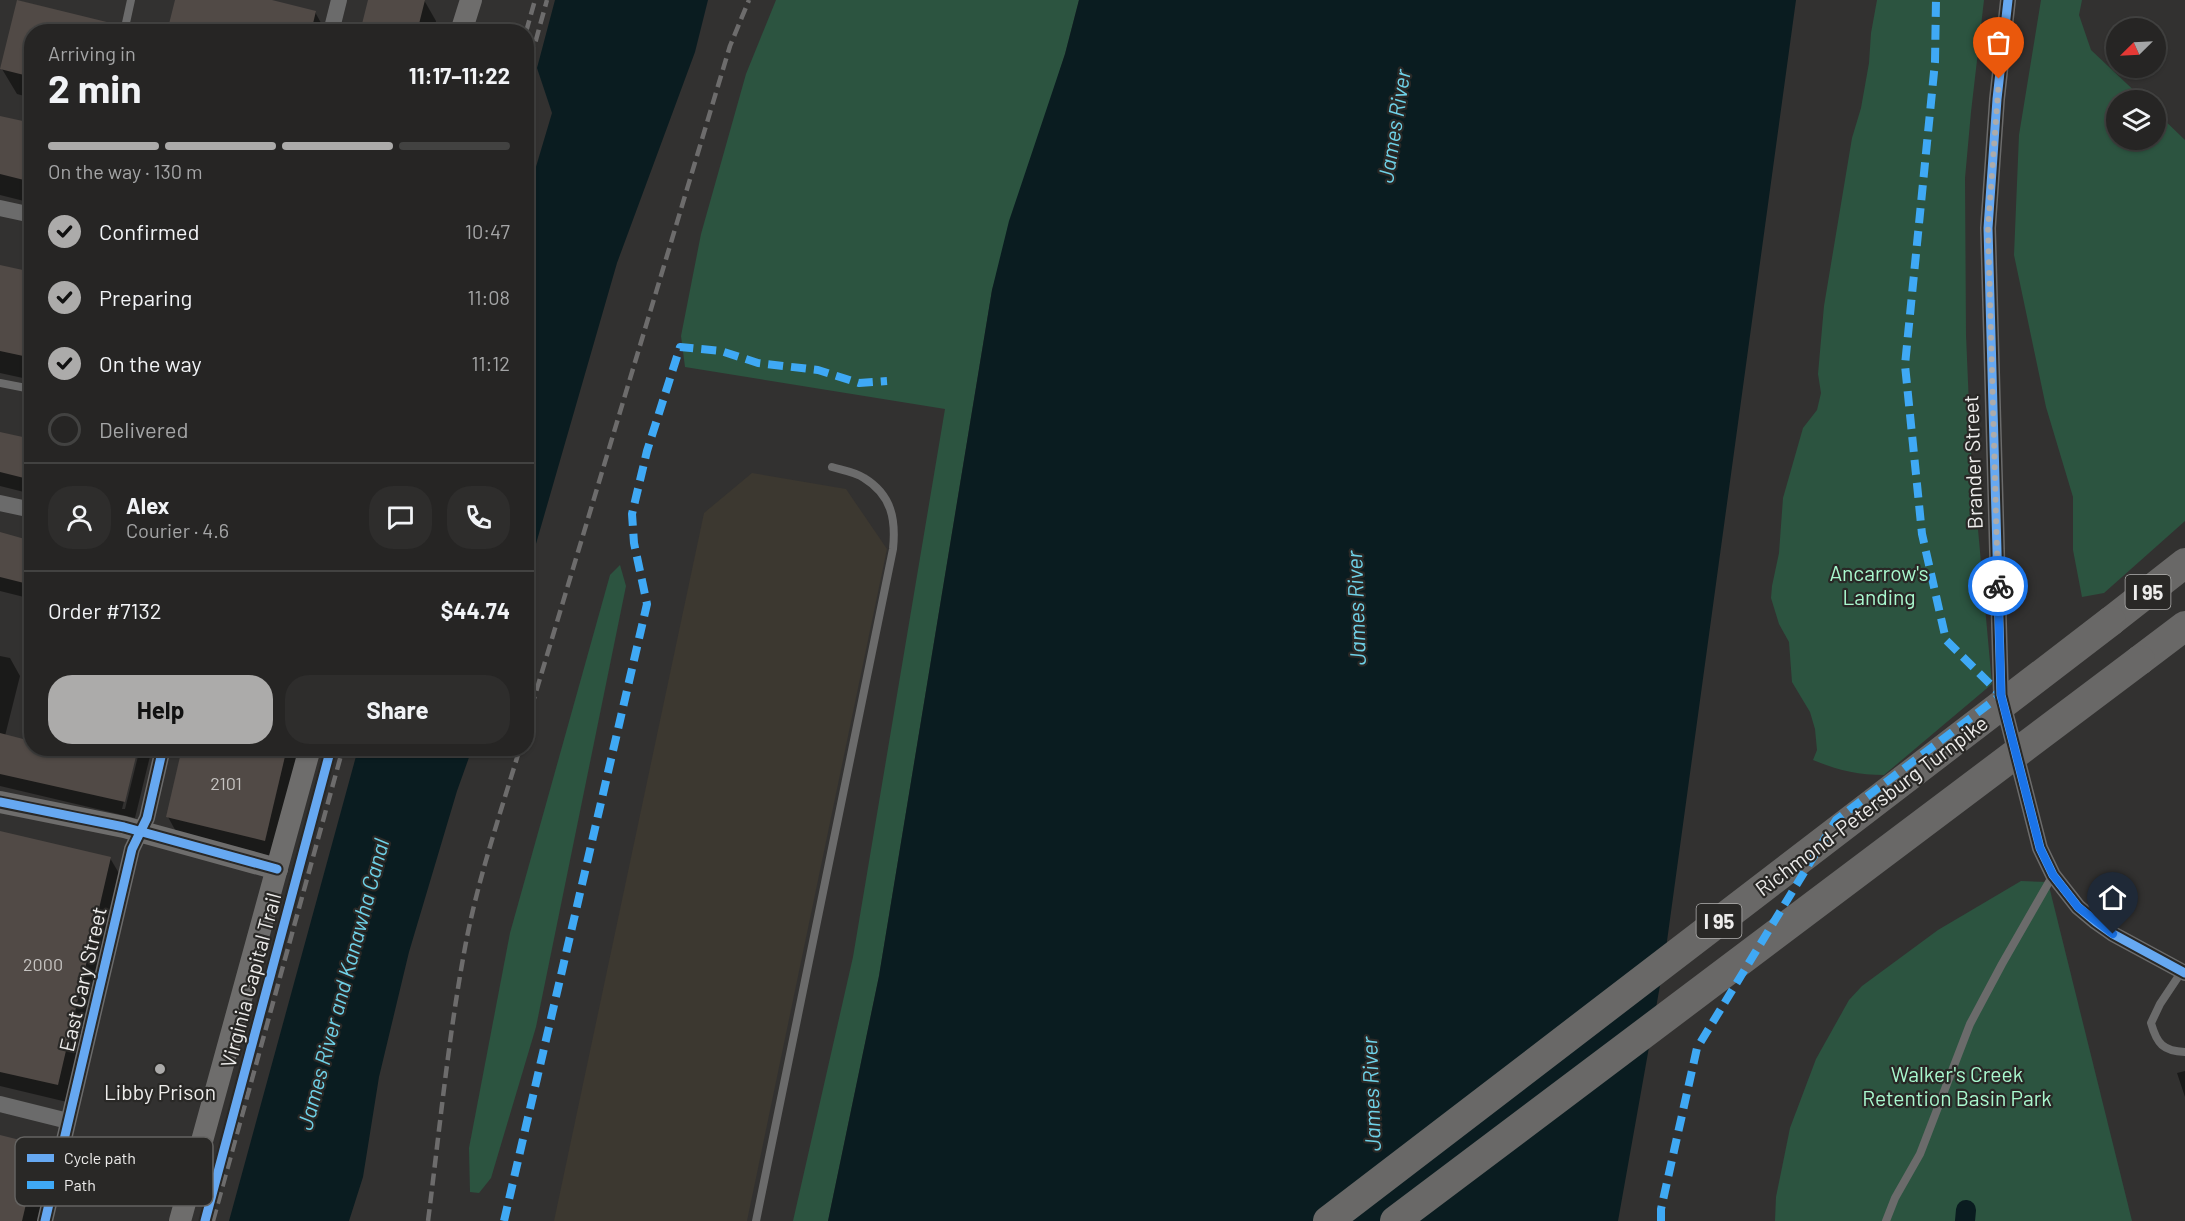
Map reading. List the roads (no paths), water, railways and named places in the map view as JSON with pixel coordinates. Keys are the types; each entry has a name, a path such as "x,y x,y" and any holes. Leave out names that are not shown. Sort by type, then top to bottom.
{"highway":[{"name":"Richmond-Petersburg Turnpike","path":"1328,1221 2185,563"},
{"name":"I 95","path":"1395,1221 2185,626"}],"main road":[{"path":"464,24 471,0"},
{"path":"203,1137 308,756"},
{"path":"0,802 140,832 277,869"},
{"path":"180,1221 184,1206"}],"street":[{"path":"334,24 339,0"},
{"name":"Brander Street","path":"2008,0 1997,99 1988,228 2001,695 2040,848 2053,875 2078,907 2113,934 2184,972"},
{"path":"0,208 24,213"},
{"path":"0,502 24,508"},
{"name":"East Cary Street","path":"64,1137 132,849 147,818 161,756"},
{"path":"0,1104 68,1120"},
{"name":"East Cary Street","path":"45,1221 48,1206"}],"lane":[{"path":"126,24 131,0"},
{"path":"0,382 24,388"},
{"path":"756,1221 895,530 892,509 882,493 864,477 832,467"},
{"path":"1886,1221 1894,1198 1920,1154 1970,1024 2053,875"},
{"path":"2184,972 2160,1004 2151,1023 2155,1037 2164,1047 2172,1051 2185,1052"}],"water":[{"path":"555,0 708,0 695,52 617,263 534,551 534,173 552,113 537,68"},
{"name":"James River","path":"1079,0 1796,0 1664,963 1618,1221 828,1221 879,976 992,290 1009,221 1065,54"},
{"name":"James River and Kanawha Canal","path":"356,756 470,756 409,952 379,1077 363,1177 349,1221 229,1221"}],"waterway":[{"path":"1965,1221 1966,1210"}],"railway":[{"path":"528,24 535,0"},
{"path":"534,47 547,0"},
{"path":"534,698 730,46 749,0"},
{"path":"213,1181 329,756"},
{"path":"213,1221 341,756"},
{"path":"428,1221 450,1043 467,937 484,866 518,756"},
{"path":"202,1221 206,1206"}],"place":[{"name":"Libby Prison","path":"160,1069"}],"park label":[{"name":"Ancarrow's Landing","path":"1879,584"},
{"name":"Walker's Creek Retention Basin Park","path":"1957,1085"}]}
